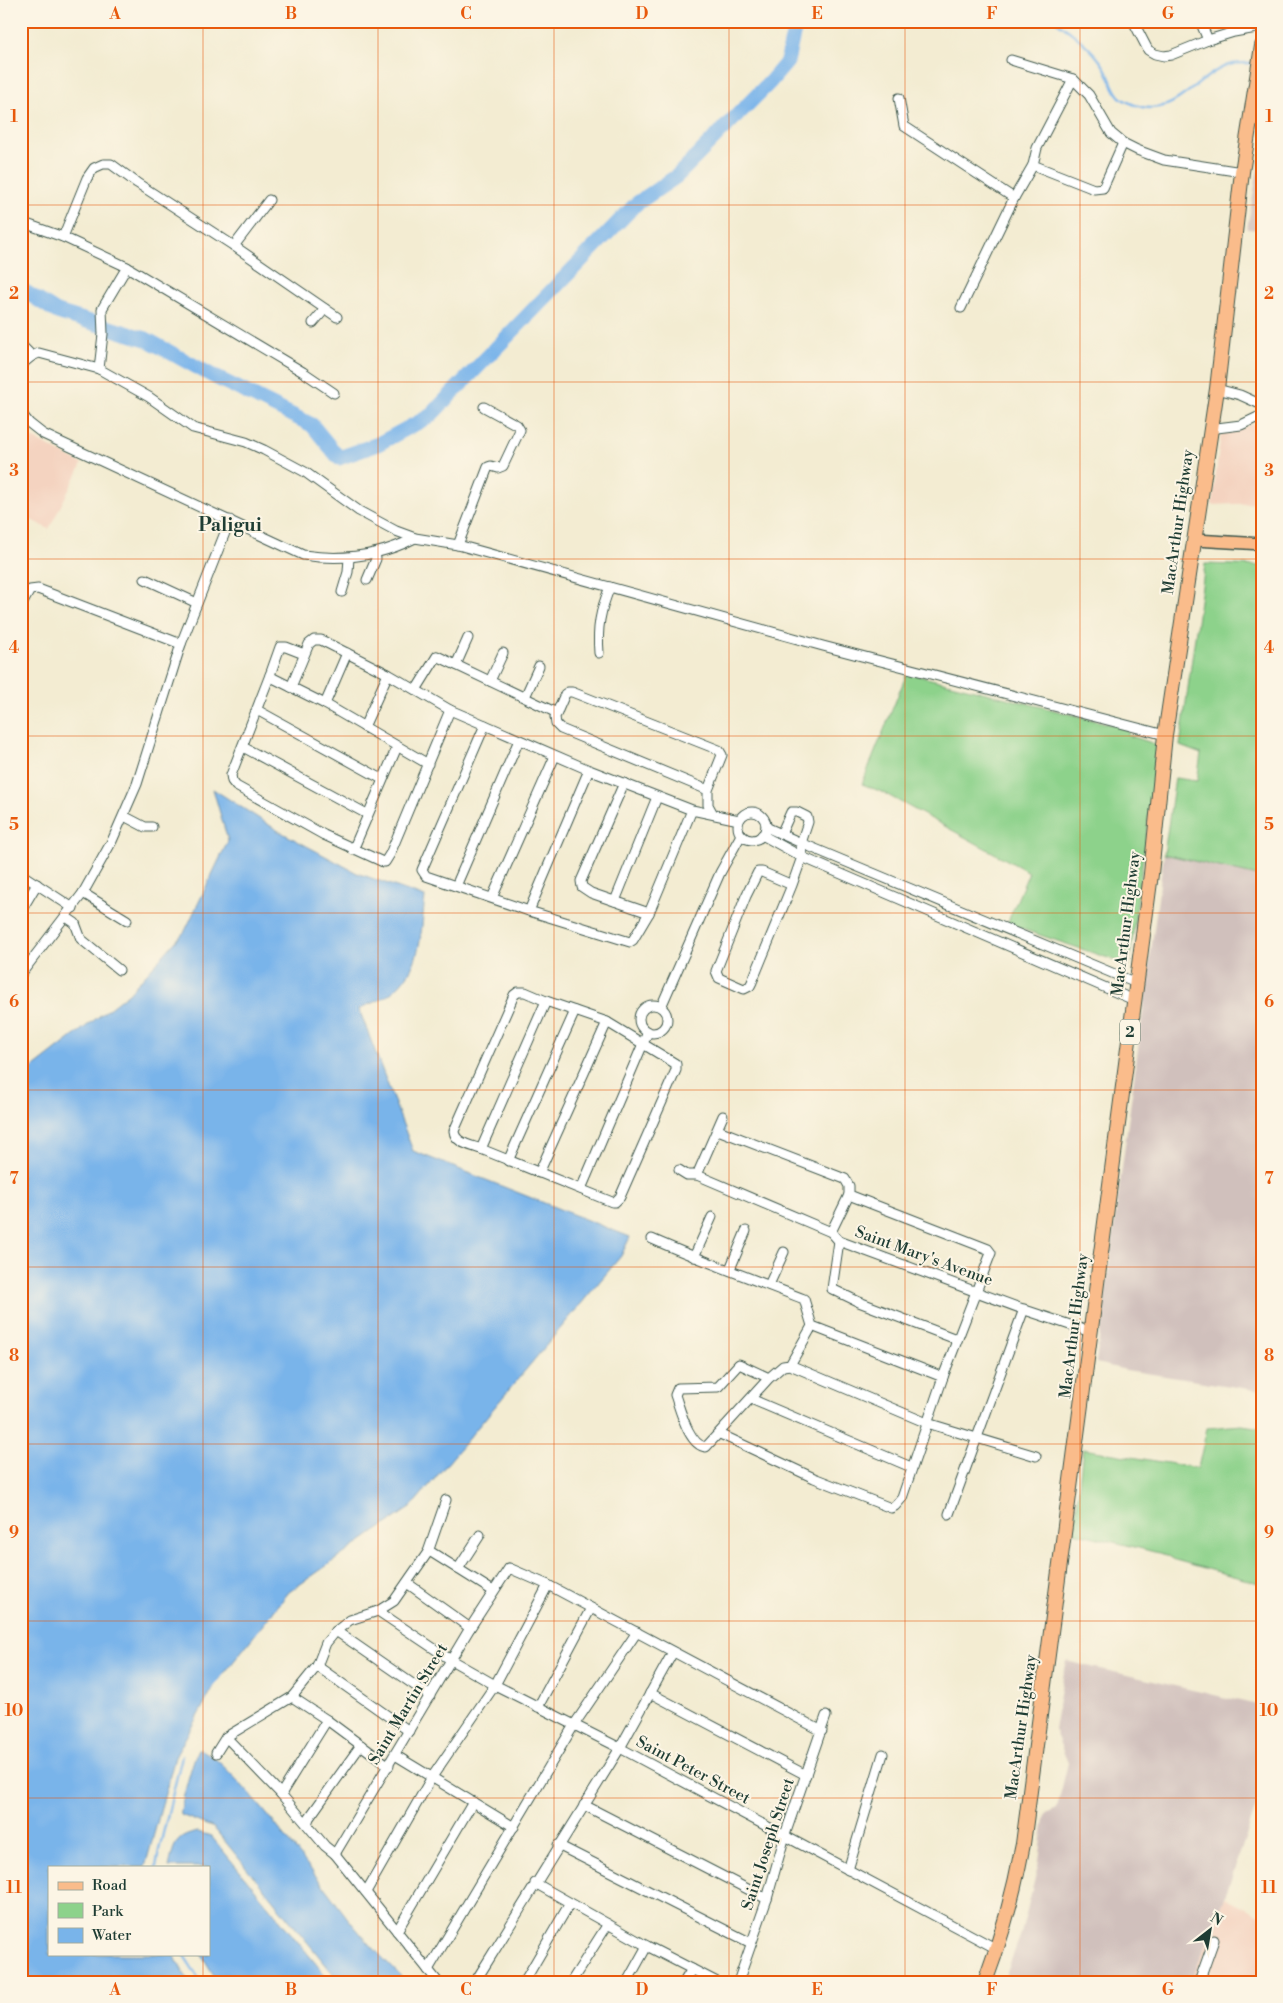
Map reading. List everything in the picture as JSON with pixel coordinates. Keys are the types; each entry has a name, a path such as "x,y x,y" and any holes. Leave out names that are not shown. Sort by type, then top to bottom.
{"highway":[{"name":"MacArthur Highway","path":"985,1982 1014,1892 1023,1844 1151,874 1165,735 1195,540 1216,389 1242,172 1262,46"}],"main road":[{"path":"1195,540 1262,544"}],"street":[{"path":"1133,21 1144,44 1155,54 1171,55 1208,40 1234,32 1262,27"},
{"path":"1200,21 1208,40"},
{"path":"1011,60 1073,79 1089,95 1111,133 1123,143 1164,160 1242,172"},
{"path":"961,308 1014,198 1033,165 1037,148 1073,79"},
{"path":"900,98 904,126 1014,198"},
{"path":"1033,165 1094,189 1102,188 1123,143"},
{"path":"63,237 87,178 94,168 103,164 111,164 137,184 234,246 337,317"},
{"path":"234,246 269,200"},
{"path":"21,222 63,237 127,267 303,372 334,393"},
{"path":"99,369 103,334 102,310 127,267"},
{"path":"313,323 325,309"},
{"path":"21,345 32,356"},
{"path":"21,365 39,353 99,369 149,397 193,428 246,442 278,456 305,472 359,510 396,531 415,538 458,545 823,646 1165,735"},
{"path":"1216,389 1240,395 1262,405"},
{"path":"458,545 488,467 498,468 503,466 520,430 517,425 484,407"},
{"path":"21,413 29,423 43,434 230,520 303,556 325,559 348,558 402,545 415,538"},
{"path":"1209,429 1242,425 1262,415"},
{"path":"21,974 83,893 124,816 137,784 181,644 230,520"},
{"path":"367,580 376,559 375,553"},
{"path":"342,592 348,572 348,558"},
{"path":"145,579 197,603"},
{"path":"599,653 601,609 610,587"},
{"path":"21,606 30,590 38,589 181,644"},
{"path":"456,665 468,638"},
{"path":"291,687 309,644 314,640 321,640 388,674 450,710 555,756 692,810 739,820"},
{"path":"304,654 286,647 280,647 231,775 232,781 236,786 353,850 382,862 387,859 450,710"},
{"path":"325,704 347,653"},
{"path":"490,681 503,653"},
{"path":"416,690 437,656 557,713"},
{"path":"525,697 539,666"},
{"path":"364,727 388,674"},
{"path":"270,675 325,704 428,764"},
{"path":"708,790 561,729 556,724 557,713 565,694 572,692 719,750 722,756 708,790 708,805 713,814"},
{"path":"257,710 382,779"},
{"path":"485,725 422,870 426,876 529,911 630,942 649,913 692,810"},
{"path":"456,886 519,740"},
{"path":"242,747 367,814"},
{"path":"353,850 397,747"},
{"path":"492,898 555,756"},
{"path":"529,911 589,770"},
{"path":"624,783 581,881 582,887 649,913"},
{"path":"614,901 657,796"},
{"path":"1134,1000 802,857 764,831 762,816 754,812 745,813 739,820 738,828 741,835 752,840 764,831 781,834 1136,983"},
{"path":"781,834 791,812 797,812 807,817 808,822 801,843 802,857 792,885 750,986 744,989 719,978 716,971 746,896 758,872 792,885"},
{"path":"124,816 145,827 152,827"},
{"path":"660,1007 720,873 741,835"},
{"path":"21,874 72,908"},
{"path":"21,911 37,884"},
{"path":"83,893 127,920"},
{"path":"957,924 963,912"},
{"path":"66,917 75,923 81,939 118,970"},
{"path":"1064,970 1069,956"},
{"path":"1108,988 1113,974"},
{"path":"518,992 525,992 575,1011 607,1022 676,1064 676,1070 618,1200 612,1202 457,1140 454,1136 454,1131 514,995 518,992"},
{"path":"480,1149 546,1001"},
{"path":"652,1005 660,1007 664,1010 667,1019 664,1027 657,1033 644,1030 639,1022 640,1013 643,1009 652,1005"},
{"path":"508,1161 575,1011"},
{"path":"539,1172 607,1022"},
{"path":"581,1189 648,1032"},
{"path":"697,1175 723,1116"},
{"path":"718,1130 844,1179 849,1186 848,1195 831,1232"},
{"name":"Saint Mary's Avenue","path":"679,1170 687,1175 697,1175 831,1232 839,1241 1091,1332"},
{"path":"720,1434 814,1478 891,1508 900,1502 956,1340 991,1253 990,1250 848,1195"},
{"path":"694,1257 712,1217"},
{"path":"730,1269 746,1232"},
{"path":"652,1238 694,1257 730,1269 804,1299 812,1326 790,1365"},
{"path":"839,1241 832,1288 860,1302 956,1340"},
{"path":"769,1285 784,1252"},
{"path":"949,1514 1024,1309"},
{"path":"812,1326 943,1377"},
{"path":"770,1378 739,1364 718,1387 678,1388 675,1395 692,1437 699,1445 706,1447 770,1378 783,1366 790,1365 927,1424 1036,1456"},
{"path":"751,1399 911,1467"},
{"path":"216,1753 226,1738 292,1697 317,1666 326,1643 336,1631 350,1620 378,1611 394,1601 428,1552 446,1500"},
{"path":"458,1569 480,1535"},
{"path":"428,1552 431,1552 493,1591"},
{"name":"Saint Martin Street","path":"335,1854 507,1569 511,1568 548,1586"},
{"path":"407,1584 470,1628"},
{"path":"366,1892 432,1777 495,1685 548,1586 822,1731"},
{"path":"538,1707 591,1608"},
{"name":"Saint Peter Street","path":"378,1611 451,1660 495,1685 620,1748 997,1949"},
{"path":"336,1631 430,1696"},
{"path":"428,1970 574,1725 637,1632"},
{"path":"475,1982 558,1845 620,1748 673,1652"},
{"path":"317,1666 409,1731"},
{"path":"650,1693 806,1775"},
{"path":"292,1697 327,1720 388,1766"},
{"name":"Saint Joseph Street","path":"738,1982 767,1900 785,1836 826,1716"},
{"path":"281,1794 327,1720"},
{"path":"226,1738 281,1794 308,1824 316,1837 335,1854 438,1982"},
{"path":"308,1824 309,1818 361,1745"},
{"path":"848,1870 883,1754"},
{"path":"395,1755 514,1827"},
{"path":"397,1931 473,1802"},
{"path":"584,1805 767,1900"},
{"path":"558,1845 751,1943"},
{"path":"535,1883 646,1946 717,1982"},
{"path":"524,1982 570,1903"},
{"path":"571,1982 608,1924"},
{"path":"1199,1982 1214,1940"},
{"path":"626,1982 646,1946"},
{"path":"684,1982 692,1969"}],"shaded area":[{"path":"1262,147 1262,230 1247,229"},
{"path":"1262,421 1262,503 1212,505 1221,434"},
{"path":"27,435 82,464 49,529 21,515 21,446"},
{"path":"1164,854 1262,877 1262,1391 1126,1370 1096,1363"},
{"path":"1066,1661 1262,1706 1262,1789 1225,1897 1191,1982 1003,1982 1021,1934 1038,1866 1046,1813 1057,1808 1068,1763 1054,1729"},
{"path":"1225,1897 1262,1916 1262,1982 1191,1982"}],"green space":[{"path":"1205,564 1262,566 1262,877 1164,854 1175,778 1197,781 1201,754 1180,746"},
{"path":"907,673 1129,729 1128,735 1158,745 1129,965 1007,924 1029,872 882,792 862,784"},
{"path":"1242,1425 1262,1428 1262,1584 1175,1560 1167,1555 1074,1532 1083,1449 1198,1468 1207,1428"}],"water":[{"path":"213,789 277,830 357,873 425,897 418,952 414,964 399,986 387,996 359,1009 413,1151 630,1237 621,1256 411,1507 289,1592 214,1686 175,1757 145,1866 48,1866 48,1956 174,1956 189,1982 21,1982 21,1077 129,993 185,931 228,841"},
{"path":"198,1750 210,1755 251,1796 349,1920 407,1982 340,1982 214,1828 181,1815 187,1782"},
{"path":"198,1832 211,1836 331,1982 218,1982 202,1956 210,1956 210,1866 169,1866 176,1843 184,1836"}],"waterway":[{"path":"21,289 57,312 146,339 213,376 312,425 339,458 378,444 430,416 636,204 677,176 770,82 787,62 796,21"},
{"path":"1055,21 1075,35 1093,52 1105,69 1114,89 1120,97 1135,105 1149,108 1162,107 1173,102 1217,70 1238,63 1255,63"},
{"path":"156,1866 182,1756"},
{"path":"184,1956 201,1982"}],"district":[{"name":"Paligui","path":"230,525"}]}
